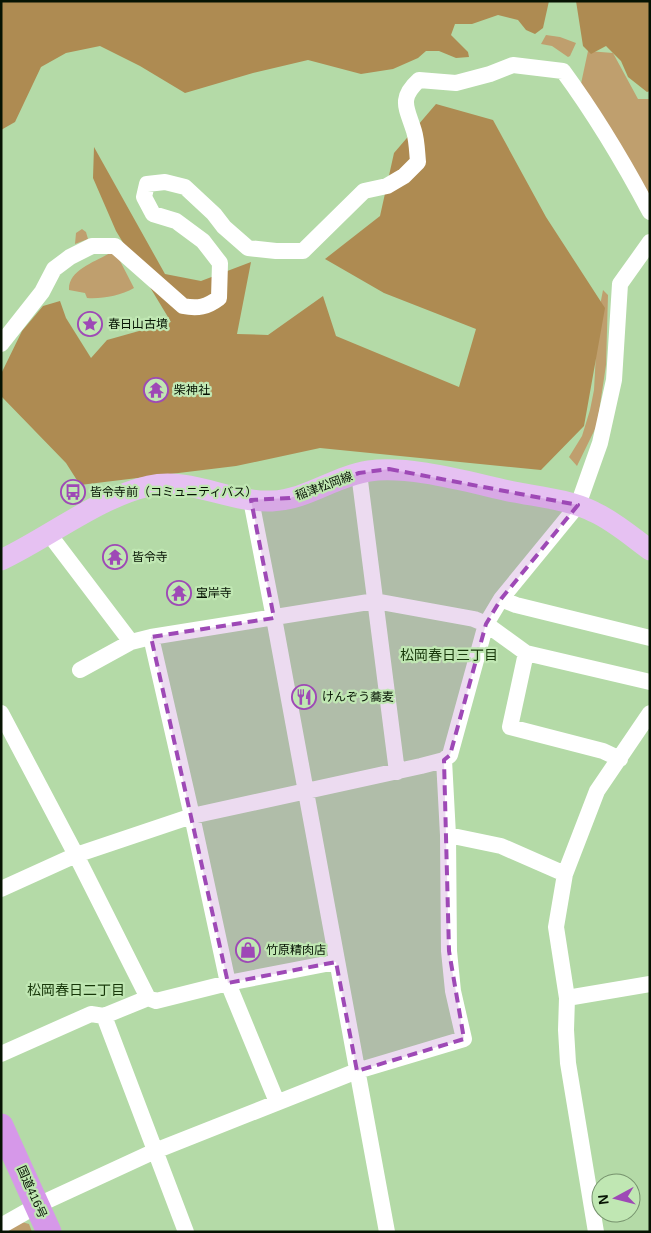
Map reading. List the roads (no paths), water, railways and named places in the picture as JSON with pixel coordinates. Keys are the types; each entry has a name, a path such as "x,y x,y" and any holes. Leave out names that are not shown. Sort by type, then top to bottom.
{"highway":[{"name":"国道416号","path":"1,1126 49,1232"}],"main road":[{"name":"稲津松岡線","path":"1,560 106,502 128,492 150,486 172,483 186,484 250,500 272,501 290,498 359,473 389,469 411,471 578,505 606,518 650,550"}],"street":[{"path":"1,344 42,292 54,269 70,257 92,246 115,246 184,306 194,308 207,306 219,298 220,264 203,241 176,221 153,214 144,197 148,184 165,182 184,187 248,248 276,252 303,251 364,191 387,186 404,176 418,162 414,130 405,105 409,89 419,80 456,83 490,74 513,65 562,71 579,93 621,159 650,212"},
{"path":"1,889 76,855 192,816 397,772 444,760 450,755 486,624 501,599 578,505 600,443 614,380 620,284 650,242"},
{"path":"359,473 397,772"},
{"path":"250,500 274,618 387,1232"},
{"path":"49,534 131,642"},
{"path":"501,599 516,605 650,638"},
{"path":"80,670 131,642 152,636 374,601 474,619 486,624 526,653 650,682"},
{"path":"152,636 228,983 278,1102"},
{"path":"526,653 510,727 602,751 620,759"},
{"path":"1,713 76,855 148,998 156,1001 228,983 336,962"},
{"path":"596,1232 568,1063 567,998 556,927 565,874 597,791 650,713"},
{"path":"1,1226 38,1205 155,1151 357,1071 464,1039 454,991 449,951 448,835 444,760"},
{"path":"448,835 502,846 565,874"},
{"path":"567,998 650,984"},
{"path":"1,1054 91,1014 104,1016 148,998"},
{"path":"104,1016 186,1232"}],"place":[{"name":"春日山古墳","path":"90,324"},
{"name":"柴神社","path":"156,390"},
{"name":"皆令寺前（コミュニティバス）","path":"73,492"},
{"name":"皆令寺","path":"115,557"},
{"name":"宝岸寺","path":"179,593"},
{"name":"けんぞう蕎麦","path":"304,697"},
{"name":"竹原精肉店","path":"248,950"}],"district":[{"name":"松岡春日三丁目","path":"449,655"},
{"name":"松岡春日二丁目","path":"76,990"}]}
